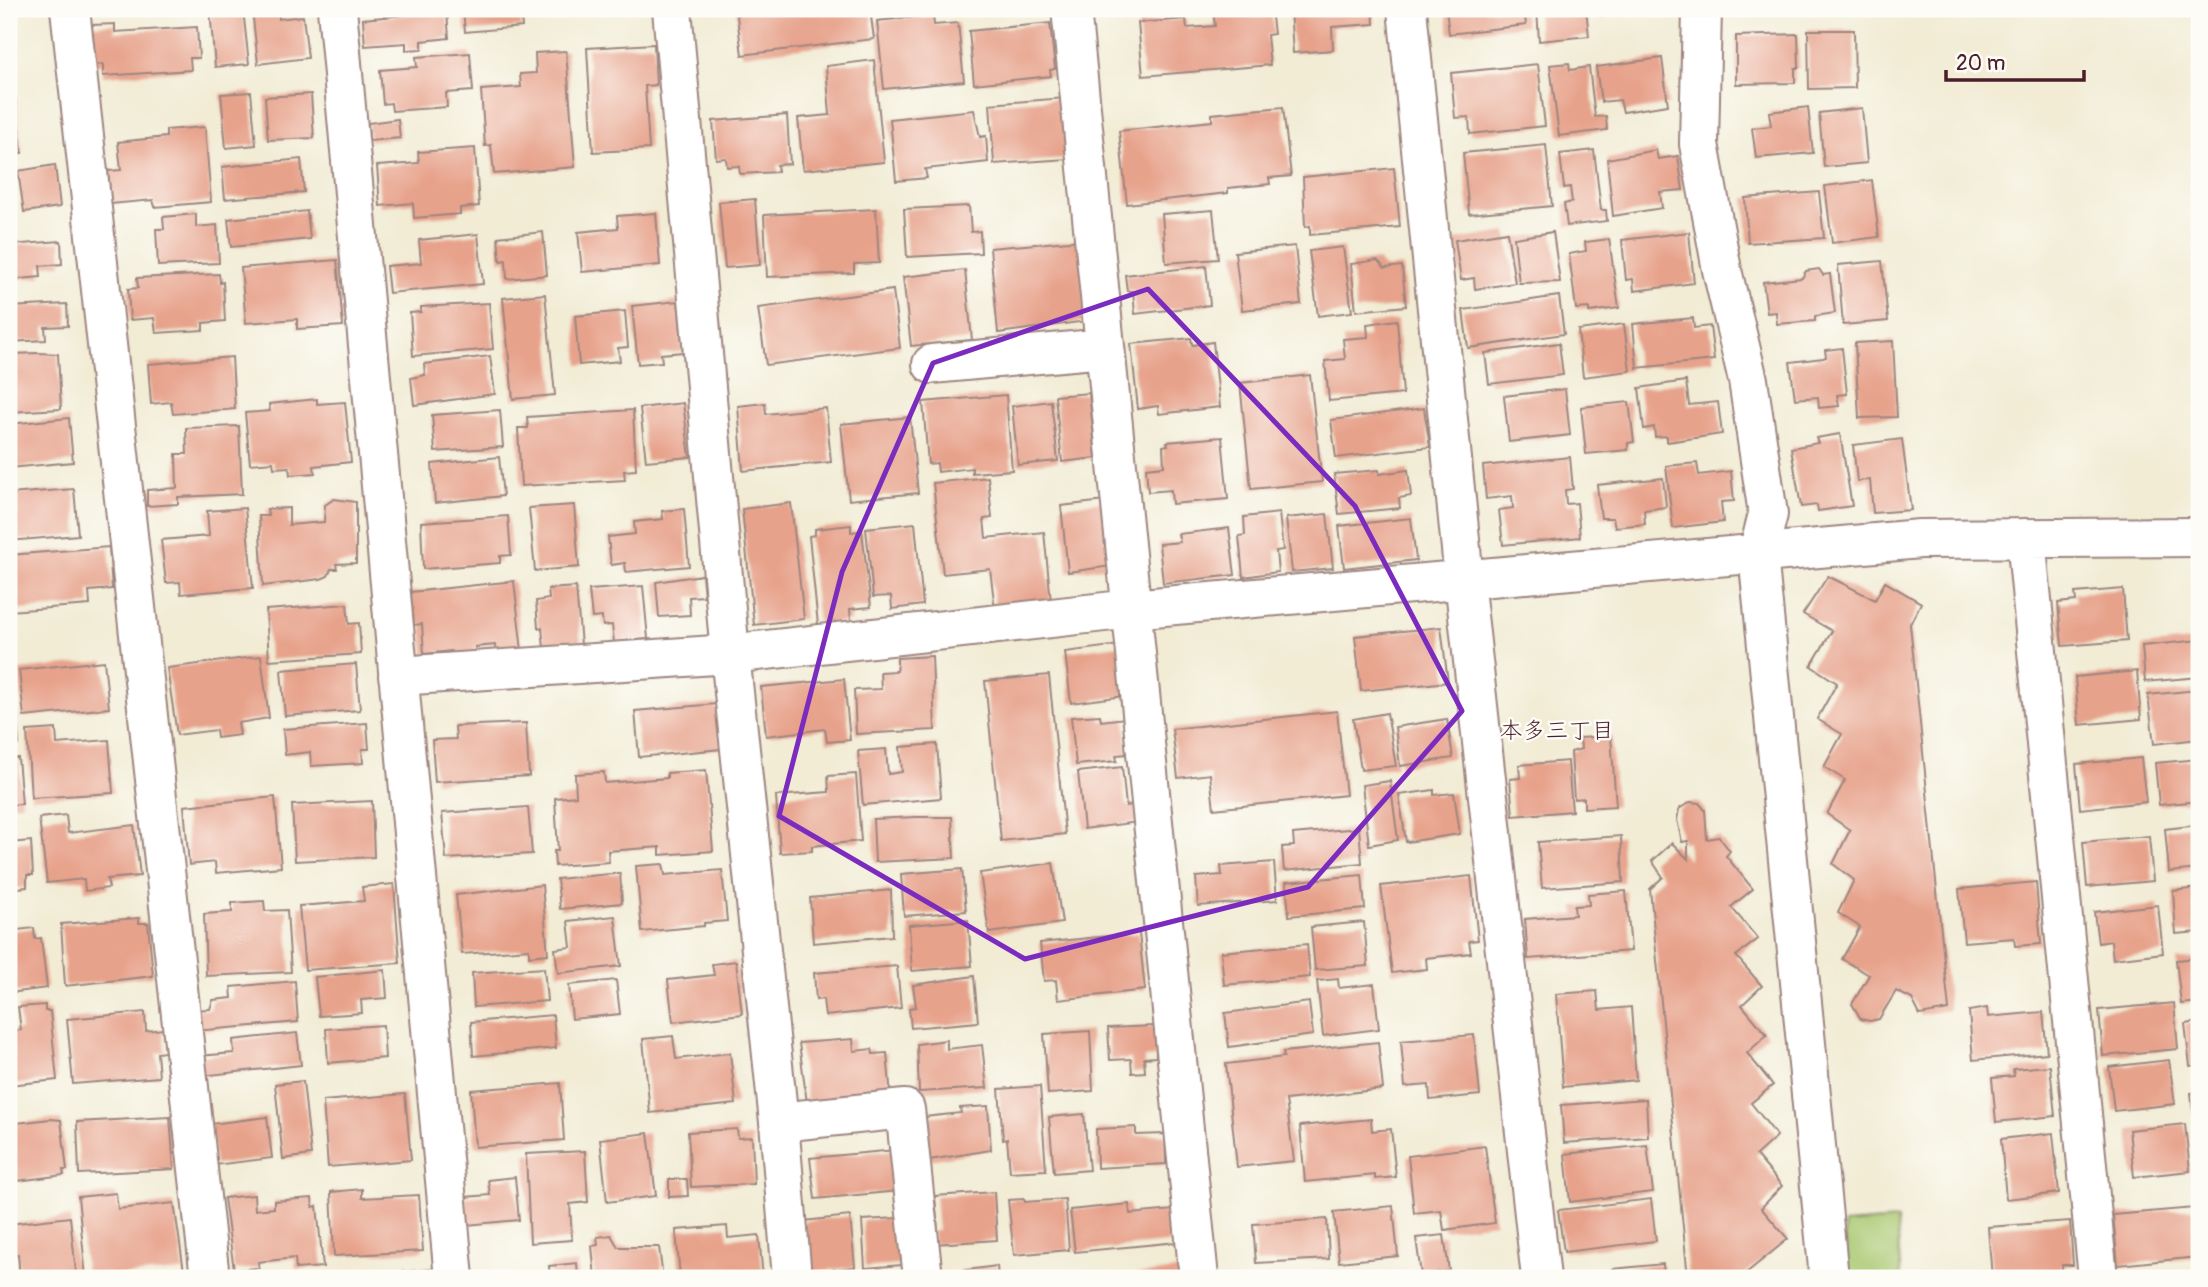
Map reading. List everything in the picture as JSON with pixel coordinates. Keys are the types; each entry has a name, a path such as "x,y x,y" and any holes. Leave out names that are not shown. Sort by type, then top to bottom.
{"street":[{"path":"70,9 210,1278"},
{"path":"337,9 454,1278"},
{"path":"672,9 730,654 779,1122 792,1278"},
{"path":"1071,9 1199,1278"},
{"path":"1407,9 1464,579 1541,1278"},
{"path":"1702,9 1699,144 1722,270 1748,380 1768,514 1758,554 1829,1278"},
{"path":"932,364 1105,348"},
{"path":"398,676 730,654 1131,609 1920,539 2199,537"},
{"path":"2026,538 2098,1278"},
{"path":"779,1122 905,1109 922,1278"}],"highlighted area":[{"path":"1148,289 1355,506 1462,711 1308,887 1025,959 779,816 842,572 933,363"}],"green space":[{"path":"1897,1220 1901,1278 1849,1278 1844,1224"}],"building":[{"path":"243,9 249,64 215,67 210,10"},
{"path":"252,9 278,9 279,19 303,16 308,58 258,64"},
{"path":"463,9 520,9 522,27 465,32"},
{"path":"736,9 870,9 874,39 742,55"},
{"path":"1271,9 1274,34 1267,35 1270,65 1143,76 1138,23 1186,19 1187,28 1215,26 1213,11"},
{"path":"1290,9 1373,9 1374,24 1332,27 1333,50 1293,53"},
{"path":"1446,9 1524,9 1526,25 1449,34"},
{"path":"1537,9 1586,9 1589,36 1539,41"},
{"path":"1600,9 1628,9 1627,14 1601,16"},
{"path":"447,11 449,38 422,41 422,49 406,50 406,43 365,46 363,19"},
{"path":"933,15 934,25 958,23 964,81 884,89 877,21"},
{"path":"1050,23 1055,69 1050,70 1051,76 974,84 969,31"},
{"path":"115,24 115,32 197,27 199,58 190,58 191,70 103,76 103,64 94,65 92,25"},
{"path":"1808,30 1854,30 1855,88 1809,89"},
{"path":"1798,34 1799,68 1795,68 1795,83 1736,84 1736,36"},
{"path":"654,44 656,85 645,86 649,149 593,152 587,48"},
{"path":"566,51 575,167 494,174 491,145 485,146 481,90 521,87 520,74 536,73 535,53"},
{"path":"470,53 473,91 446,93 447,107 392,111 391,103 383,104 380,70 417,67 416,57"},
{"path":"1662,58 1668,105 1623,112 1620,100 1601,102 1596,67"},
{"path":"874,60 884,162 803,170 798,118 830,115 826,66"},
{"path":"1569,63 1570,70 1589,67 1595,117 1606,116 1607,130 1559,136 1550,65"},
{"path":"1538,64 1545,126 1470,134 1469,117 1455,118 1451,73"},
{"path":"251,92 256,145 226,148 221,94"},
{"path":"9,94 15,94 22,153 9,155"},
{"path":"311,94 314,138 268,140 265,97"},
{"path":"1065,98 1068,159 994,164 990,104"},
{"path":"1283,107 1291,176 1269,178 1270,184 1228,188 1228,193 1127,204 1119,131 1212,121 1212,114"},
{"path":"1808,107 1813,153 1756,158 1752,128 1771,126 1769,112"},
{"path":"1862,108 1867,163 1824,167 1819,113"},
{"path":"974,110 980,137 986,136 988,162 925,169 927,178 896,181 890,119"},
{"path":"787,115 790,164 777,165 778,172 740,174 739,166 727,167 726,158 716,159 713,121"},
{"path":"398,119 400,138 369,141 368,123"},
{"path":"205,127 211,202 155,207 153,200 111,204 108,171 121,170 118,142 166,137 166,130"},
{"path":"1546,145 1552,206 1469,214 1463,153"},
{"path":"475,148 479,206 460,208 460,214 414,218 413,203 380,206 377,166 419,163 418,152"},
{"path":"1594,150 1601,210 1606,210 1607,221 1567,226 1564,204 1572,202 1570,187 1564,188 1560,154"},
{"path":"1656,150 1658,159 1678,156 1683,190 1660,192 1662,208 1613,216 1607,159"},
{"path":"301,159 304,192 225,199 222,167"},
{"path":"55,165 60,207 24,212 18,171"},
{"path":"1394,168 1400,227 1310,235 1310,226 1305,227 1303,177"},
{"path":"1872,180 1879,237 1832,243 1825,186"},
{"path":"1819,192 1824,238 1748,243 1745,198"},
{"path":"755,199 760,265 725,268 719,202"},
{"path":"969,206 971,232 980,231 981,253 907,257 904,209"},
{"path":"876,209 879,263 854,264 854,273 767,277 764,215"},
{"path":"1213,210 1218,259 1166,263 1162,214"},
{"path":"307,211 310,239 231,247 228,219"},
{"path":"656,213 660,265 582,272 578,232 618,228 617,216"},
{"path":"196,214 196,227 217,225 219,263 158,266 156,229 164,229 163,217"},
{"path":"543,232 547,275 507,279 506,260 500,261 498,237"},
{"path":"1507,232 1515,283 1475,289 1474,278 1461,280 1455,240"},
{"path":"1553,232 1560,282 1519,283 1514,238"},
{"path":"1689,232 1694,283 1634,291 1633,279 1626,280 1622,240"},
{"path":"478,234 483,284 389,293 386,266 421,263 419,240"},
{"path":"1609,239 1619,308 1589,312 1589,308 1576,309 1569,254 1586,251 1585,242"},
{"path":"1080,240 1087,321 998,333 990,248"},
{"path":"61,241 62,264 40,266 41,277 9,280 9,245"},
{"path":"1295,246 1301,304 1242,310 1235,252"},
{"path":"1343,247 1352,312 1318,316 1309,251"},
{"path":"337,260 343,326 297,329 297,319 246,323 241,268"},
{"path":"1377,260 1385,268 1402,266 1406,306 1356,311 1351,264"},
{"path":"1882,261 1888,321 1843,325 1838,265"},
{"path":"1206,266 1210,305 1135,314 1133,291 1127,291 1125,275"},
{"path":"1819,269 1823,275 1830,274 1835,313 1815,316 1815,321 1777,324 1776,312 1767,313 1763,282 1802,278 1806,271"},
{"path":"965,270 972,340 911,346 903,277"},
{"path":"219,274 220,283 223,282 225,321 203,323 203,330 156,333 154,318 130,320 128,289 138,288 137,278"},
{"path":"893,290 900,348 766,365 758,308"},
{"path":"545,294 555,395 513,399 503,298"},
{"path":"1559,296 1564,334 1468,348 1463,310"},
{"path":"678,301 683,352 661,354 662,362 638,364 632,306"},
{"path":"489,303 493,349 413,356 410,313 421,312 421,307"},
{"path":"67,304 68,326 45,327 46,340 9,342 9,307"},
{"path":"625,311 628,347 618,348 620,361 579,365 575,316"},
{"path":"1693,318 1694,328 1710,326 1714,360 1637,368 1633,324"},
{"path":"1397,320 1403,394 1329,401 1325,361 1345,359 1343,339 1368,337 1367,324"},
{"path":"1624,324 1630,371 1583,377 1578,330"},
{"path":"1191,338 1192,345 1213,342 1220,407 1159,414 1158,406 1138,409 1131,344"},
{"path":"1893,341 1897,417 1859,418 1855,343"},
{"path":"1559,343 1563,375 1489,384 1485,353"},
{"path":"1842,348 1847,394 1837,395 1839,406 1819,408 1818,397 1795,399 1790,362 1823,358 1826,357 1825,350"},
{"path":"13,354 58,354 61,409 9,412 9,361 13,361"},
{"path":"490,356 495,394 414,405 411,378 425,375 424,364"},
{"path":"232,357 235,409 173,414 171,402 151,404 148,364"},
{"path":"1310,375 1322,482 1251,489 1240,383"},
{"path":"1686,381 1689,405 1718,402 1722,434 1667,442 1667,436 1655,437 1654,427 1644,429 1639,388"},
{"path":"1565,389 1570,435 1509,442 1504,396"},
{"path":"1089,393 1096,458 1062,462 1055,396"},
{"path":"1006,395 1012,470 972,473 972,468 938,472 937,463 928,464 923,402"},
{"path":"317,399 317,404 345,402 351,462 314,466 315,473 290,475 289,467 274,468 273,462 250,464 245,413 270,411 269,404"},
{"path":"1051,401 1058,461 1018,465 1012,406"},
{"path":"1629,402 1634,442 1628,443 1628,450 1586,454 1581,407"},
{"path":"683,403 690,457 646,461 640,408"},
{"path":"765,403 766,414 826,408 831,462 743,471 738,406"},
{"path":"1424,408 1430,447 1336,458 1331,420"},
{"path":"500,410 503,447 435,452 432,415"},
{"path":"633,410 636,470 624,471 625,480 521,486 518,428 528,428 527,417"},
{"path":"910,417 918,493 849,500 841,424"},
{"path":"69,418 73,462 9,468 9,424"},
{"path":"239,426 242,494 178,497 178,504 147,506 147,490 177,488 176,454 187,454 186,428"},
{"path":"1840,434 1852,506 1818,511 1817,505 1801,507 1791,448 1818,443 1816,438"},
{"path":"1222,437 1228,499 1172,504 1171,490 1148,492 1146,468 1164,466 1163,446 1168,445 1167,442"},
{"path":"1902,439 1911,510 1873,513 1870,480 1857,481 1853,445"},
{"path":"499,457 503,496 435,503 432,464"},
{"path":"1570,457 1573,489 1565,490 1566,504 1577,503 1580,537 1503,545 1499,510 1513,508 1512,496 1486,499 1483,466"},
{"path":"1697,463 1699,475 1731,471 1734,501 1721,502 1723,522 1673,528 1666,466"},
{"path":"1379,470 1379,474 1408,470 1411,496 1399,498 1400,508 1339,514 1334,474"},
{"path":"988,477 992,518 984,519 986,538 1044,532 1051,602 995,609 990,569 943,574 933,483"},
{"path":"1663,478 1666,507 1644,510 1645,524 1615,527 1613,518 1601,518 1597,485"},
{"path":"74,489 78,535 9,541 9,494"},
{"path":"334,499 356,502 356,563 336,564 337,569 331,569 328,576 321,579 263,586 259,516 268,516 267,509 289,508 289,525 324,522 325,505"},
{"path":"1105,501 1112,566 1068,572 1061,506"},
{"path":"791,503 804,619 754,625 742,509"},
{"path":"574,505 579,567 535,571 529,508"},
{"path":"245,508 253,588 181,594 180,582 166,583 161,540 209,536 207,511"},
{"path":"684,509 689,566 626,572 625,563 611,565 608,537 635,534 634,522 663,519 662,511"},
{"path":"1279,513 1283,550 1276,551 1278,572 1243,577 1239,536 1245,535 1244,517"},
{"path":"1327,514 1333,568 1292,572 1286,518"},
{"path":"508,516 511,555 500,556 500,563 423,569 421,522"},
{"path":"1411,518 1416,560 1344,568 1339,526"},
{"path":"915,523 923,605 892,609 891,596 873,597 866,528"},
{"path":"851,525 851,532 862,531 871,607 850,609 851,621 818,625 809,536 815,535 815,529"},
{"path":"1229,528 1235,575 1163,583 1159,544 1180,542 1178,534"},
{"path":"109,547 112,589 89,591 90,605 9,611 9,555"},
{"path":"702,575 704,596 689,597 690,615 659,617 656,582"},
{"path":"1828,576 1875,600 1885,582 1921,603 1910,624 1949,1010 1920,1015 1912,999 1896,991 1879,1019 1870,1021 1861,1019 1852,1004 1869,975 1842,959 1860,927 1838,913 1854,880 1833,864 1850,830 1827,814 1845,780 1824,767 1842,734 1817,719 1837,683 1811,666 1832,631 1803,614"},
{"path":"514,581 522,651 496,653 495,645 475,647 476,654 453,656 451,651 424,654 422,624 414,625 411,592"},
{"path":"643,586 648,639 614,642 612,625 603,626 602,617 592,618 589,590"},
{"path":"576,587 581,645 544,648 542,628 538,628 536,601 549,599 548,589"},
{"path":"2123,589 2127,641 2062,646 2058,603 2076,601 2075,593"},
{"path":"347,604 349,624 359,623 361,654 269,660 266,610"},
{"path":"1441,627 1448,682 1361,691 1355,636"},
{"path":"2199,640 2199,677 2145,682 2142,646"},
{"path":"1119,645 1125,696 1071,703 1065,652"},
{"path":"261,656 269,718 238,723 240,735 217,738 216,730 177,735 167,668"},
{"path":"932,656 935,730 856,734 854,690 881,689 880,672 897,671 897,658"},
{"path":"104,661 109,708 24,717 19,670"},
{"path":"356,664 360,710 285,716 281,670"},
{"path":"12,671 19,744 9,745 9,672"},
{"path":"2137,671 2141,719 2079,725 2075,677"},
{"path":"1049,675 1065,834 1001,841 985,681"},
{"path":"844,679 850,740 827,742 825,729 766,736 761,687"},
{"path":"2197,690 2199,739 2154,744 2148,695"},
{"path":"716,704 721,749 639,757 635,711"},
{"path":"1337,711 1346,795 1214,809 1210,774 1178,778 1172,729"},
{"path":"1387,713 1396,766 1361,770 1353,719"},
{"path":"1100,715 1101,721 1125,718 1128,754 1116,755 1117,761 1076,765 1071,717"},
{"path":"1447,719 1453,758 1400,766 1395,727"},
{"path":"367,723 369,749 362,749 363,763 311,766 310,752 285,755 283,729"},
{"path":"526,723 529,776 435,782 432,740 456,739 455,726"},
{"path":"56,729 57,744 109,740 113,793 31,798 27,731"},
{"path":"1611,736 1616,806 1584,808 1584,798 1574,799 1571,752 1581,749 1580,738"},
{"path":"937,744 941,798 863,805 858,751 886,749 888,774 902,772 900,747"},
{"path":"9,758 18,758 22,804 9,805"},
{"path":"2141,758 2146,802 2080,809 2076,764"},
{"path":"2199,759 2199,801 2159,805 2155,763"},
{"path":"1568,761 1572,811 1513,816 1510,779 1520,778 1519,765"},
{"path":"1122,767 1126,806 1136,804 1139,822 1084,829 1078,772"},
{"path":"706,770 713,851 660,855 660,847 608,851 609,862 555,866 554,851 558,851 555,798 576,796 575,774 604,772 605,783 667,778 667,773"},
{"path":"856,774 861,841 812,846 812,851 780,853 776,796 829,792 828,776"},
{"path":"1390,781 1398,840 1369,845 1362,785"},
{"path":"1434,790 1434,795 1454,793 1460,834 1406,842 1399,795"},
{"path":"275,797 281,867 216,873 215,862 189,865 184,806"},
{"path":"372,801 374,857 295,861 292,805"},
{"path":"1690,802 1699,803 1705,810 1707,839 1719,837 1730,851 1726,856 1753,889 1731,907 1758,939 1736,956 1762,986 1742,1005 1767,1035 1747,1053 1773,1085 1751,1103 1777,1136 1756,1155 1782,1186 1761,1208 1788,1239 1740,1278 1688,1278 1650,889 1663,877 1652,861 1672,843 1688,859 1688,841 1682,842 1677,820 1679,809"},
{"path":"528,807 532,854 446,859 442,813"},
{"path":"66,815 68,833 134,825 140,876 107,879 109,888 85,891 84,879 47,883 39,818"},
{"path":"952,817 954,858 875,862 873,819"},
{"path":"2199,825 2199,869 2169,872 2165,829"},
{"path":"1359,828 1362,863 1284,871 1282,847 1294,846 1293,834"},
{"path":"1621,836 1623,882 1542,888 1538,842"},
{"path":"2149,836 2153,881 2087,887 2083,842"},
{"path":"31,841 33,875 27,875 27,887 9,889 9,843"},
{"path":"1274,862 1277,900 1198,906 1196,877 1222,875 1221,866"},
{"path":"1053,863 1062,923 989,933 980,873"},
{"path":"663,864 665,875 722,870 727,921 642,932 636,866"},
{"path":"962,869 966,911 904,916 901,874"},
{"path":"620,873 622,903 560,909 557,879"},
{"path":"1362,875 1365,909 1289,916 1286,882"},
{"path":"1471,876 1478,940 1469,941 1471,953 1426,958 1427,969 1392,973 1381,886"},
{"path":"2036,882 2041,944 2015,946 2014,938 1964,942 1959,889"},
{"path":"394,884 400,963 305,970 299,906 364,901 362,887"},
{"path":"542,885 548,954 529,956 529,949 462,954 456,895"},
{"path":"2199,888 2199,932 2176,934 2173,891"},
{"path":"891,890 892,936 813,943 810,898"},
{"path":"1626,891 1631,951 1528,959 1525,919 1575,915 1574,906 1589,905 1588,894"},
{"path":"264,901 265,911 287,910 291,972 206,976 204,914 232,912 232,903"},
{"path":"2158,905 2163,953 2113,959 2111,941 2098,943 2094,912"},
{"path":"615,916 621,966 558,973 555,949 571,947 568,921"},
{"path":"139,918 139,923 148,923 153,976 65,986 61,924"},
{"path":"968,920 972,966 912,971 909,925"},
{"path":"1364,922 1368,966 1315,970 1311,927"},
{"path":"34,928 35,939 41,938 47,988 9,993 9,931"},
{"path":"1139,933 1145,990 1058,1000 1056,980 1044,981 1040,943"},
{"path":"1307,944 1310,977 1224,985 1221,952"},
{"path":"2199,958 2199,1002 2181,1004 2176,960"},
{"path":"736,961 742,1014 673,1022 668,980 714,975 712,964"},
{"path":"897,966 901,1008 825,1016 823,999 816,1000 814,973"},
{"path":"544,968 547,1001 474,1007 472,973"},
{"path":"385,970 387,998 361,1000 362,1013 319,1016 315,977"},
{"path":"974,976 978,1022 911,1028 909,1008 916,1007 913,985"},
{"path":"1338,979 1339,988 1374,984 1379,1029 1323,1036 1317,981"},
{"path":"616,980 620,1014 572,1019 569,985"},
{"path":"295,981 298,1022 194,1031 192,1010 210,1009 213,1000 232,998 231,987"},
{"path":"1597,991 1599,1010 1631,1007 1636,1080 1563,1087 1556,994"},
{"path":"1309,1002 1313,1035 1229,1047 1225,1013"},
{"path":"2174,1003 2178,1049 2103,1056 2099,1010"},
{"path":"45,1005 45,1011 50,1011 57,1080 9,1085 9,1031 21,1030 18,1007"},
{"path":"1987,1008 1988,1017 2043,1012 2047,1053 1973,1060 1969,1011"},
{"path":"145,1012 146,1031 163,1029 165,1052 157,1053 159,1077 73,1084 67,1019"},
{"path":"553,1015 556,1048 473,1056 471,1022"},
{"path":"2199,1022 2199,1065 2190,1066 2185,1024"},
{"path":"383,1025 385,1058 328,1063 326,1029"},
{"path":"1155,1026 1156,1057 1144,1058 1145,1072 1132,1073 1131,1059 1110,1060 1108,1028"},
{"path":"1090,1031 1093,1091 1048,1094 1044,1034"},
{"path":"297,1033 301,1065 201,1076 199,1056 234,1053 233,1040"},
{"path":"1474,1035 1480,1095 1430,1100 1429,1085 1405,1087 1401,1041"},
{"path":"673,1036 676,1059 730,1053 736,1104 650,1113 643,1039"},
{"path":"853,1039 854,1051 872,1049 873,1054 887,1053 891,1096 807,1103 799,1043"},
{"path":"947,1040 947,1049 982,1045 987,1088 919,1092 917,1044"},
{"path":"1378,1042 1383,1089 1286,1100 1294,1161 1237,1167 1226,1064 1284,1057 1283,1052"},
{"path":"2169,1060 2175,1104 2114,1111 2109,1067"},
{"path":"2050,1066 2055,1116 1996,1122 1992,1078 2014,1076 2013,1069"},
{"path":"303,1081 311,1155 283,1159 275,1084"},
{"path":"560,1083 564,1140 475,1147 471,1090"},
{"path":"1040,1086 1046,1170 1010,1172 1007,1139 1003,1140 999,1089"},
{"path":"2199,1092 2199,1134 2196,1134 2191,1093"},
{"path":"405,1094 411,1160 328,1167 323,1101"},
{"path":"1646,1099 1648,1137 1564,1143 1561,1105"},
{"path":"988,1106 991,1150 929,1160 925,1117 961,1113 960,1108"},
{"path":"1084,1114 1089,1170 1054,1173 1049,1117"},
{"path":"170,1117 174,1169 79,1174 77,1122"},
{"path":"267,1117 272,1158 215,1165 210,1124"},
{"path":"1371,1119 1372,1131 1391,1129 1396,1177 1375,1179 1375,1175 1305,1182 1300,1126"},
{"path":"61,1120 67,1170 63,1170 64,1175 9,1182 9,1124"},
{"path":"2185,1124 2190,1171 2134,1177 2129,1130"},
{"path":"1136,1127 1136,1135 1165,1134 1166,1164 1097,1168 1096,1129"},
{"path":"737,1129 738,1138 752,1137 754,1184 691,1187 688,1132"},
{"path":"648,1133 656,1196 607,1202 600,1139"},
{"path":"2053,1133 2059,1193 2006,1199 2001,1139"},
{"path":"1647,1145 1653,1192 1570,1202 1565,1154"},
{"path":"1485,1146 1495,1223 1444,1230 1441,1210 1414,1213 1408,1156"},
{"path":"895,1150 899,1191 815,1199 810,1158"},
{"path":"585,1151 588,1202 570,1204 572,1240 530,1243 526,1154"},
{"path":"515,1177 519,1220 467,1225 465,1197 490,1195 488,1180"},
{"path":"669,1179 687,1179 688,1196 669,1197"},
{"path":"362,1189 362,1198 419,1195 423,1251 334,1256 331,1192"},
{"path":"994,1192 997,1240 934,1244 933,1231 938,1231 935,1196"},
{"path":"116,1193 118,1209 174,1203 184,1271 86,1278 78,1197"},
{"path":"254,1195 255,1210 274,1208 274,1201 312,1198 313,1207 317,1206 323,1267 296,1269 295,1258 258,1262 259,1268 234,1270 224,1198"},
{"path":"1024,1199 1025,1202 1065,1199 1069,1250 1014,1255 1008,1200"},
{"path":"1651,1199 1656,1241 1564,1252 1558,1210"},
{"path":"1129,1204 1130,1214 1174,1210 1177,1242 1075,1252 1070,1210"},
{"path":"1393,1206 1398,1256 1339,1262 1334,1212"},
{"path":"2194,1208 2198,1257 2118,1265 2113,1215"},
{"path":"850,1216 855,1267 809,1272 804,1221"},
{"path":"70,1217 76,1272 53,1274 53,1278 20,1278 18,1254 9,1255 9,1224"},
{"path":"899,1218 902,1265 865,1268 862,1220"},
{"path":"1327,1219 1329,1259 1256,1263 1253,1224"},
{"path":"2070,1221 2073,1265 2062,1265 2063,1278 1992,1278 1988,1227"},
{"path":"727,1226 728,1238 759,1235 763,1278 680,1278 676,1230"},
{"path":"611,1235 618,1247 659,1247 663,1278 595,1278 592,1246 598,1245 597,1237"},
{"path":"1444,1235 1449,1271 1421,1275 1416,1238"},
{"path":"577,1263 578,1278 550,1278 549,1266"},
{"path":"1663,1264 1664,1278 1614,1278 1613,1269"},
{"path":"997,1266 998,1278 960,1278 959,1271"},
{"path":"433,1269 433,1278 400,1278 399,1272"},
{"path":"1184,1269 1185,1278 1136,1278 1135,1275"}],"district":[{"name":"本多三丁目","path":"1557,730"}]}
